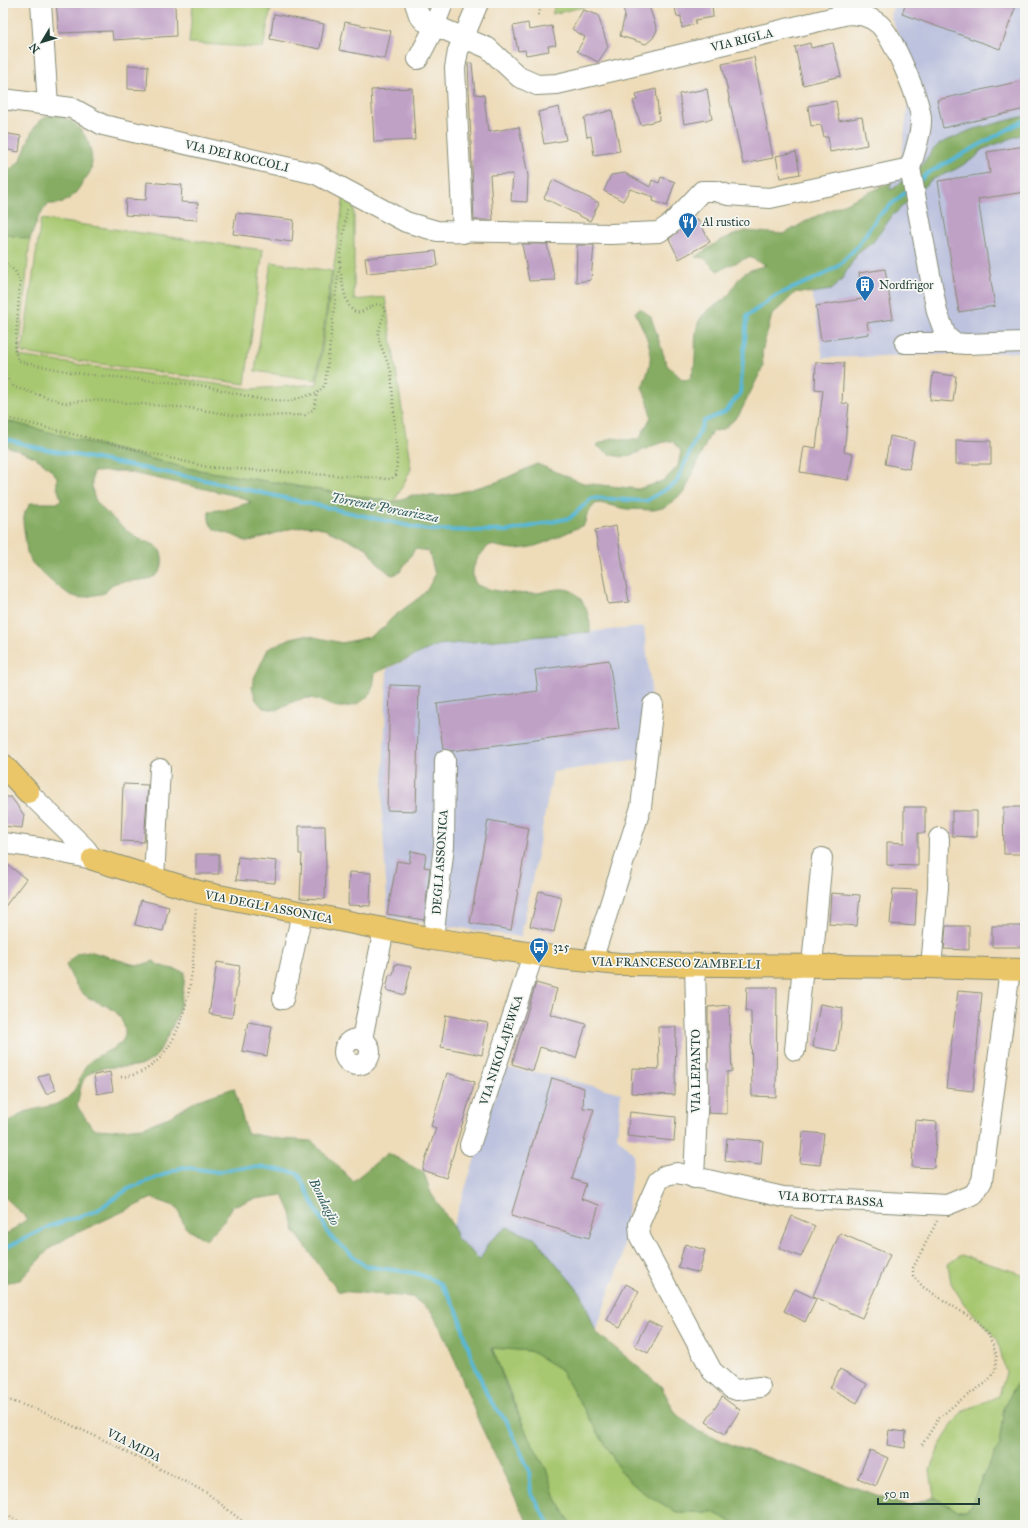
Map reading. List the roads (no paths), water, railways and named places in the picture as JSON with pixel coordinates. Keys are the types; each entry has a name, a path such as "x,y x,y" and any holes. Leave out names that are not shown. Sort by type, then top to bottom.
{"main road":[{"path":"3,765 28,792"},
{"name":"VIA DEGLI ASSONICA","path":"84,857 199,892 434,939 536,955"},
{"name":"VIA FRANCESCO ZAMBELLI","path":"536,955 619,964 808,965 1018,970"}],"street":[{"path":"41,3 48,105"},
{"name":"VIA RIGLA","path":"415,3 419,15 424,21 435,24 488,48 519,77 537,85 556,84 867,9 880,25 894,48 919,106 921,121 912,180 937,312 946,336 954,343"},
{"path":"418,59 435,24 443,3"},
{"path":"478,3 458,51 455,68 463,233 642,234 659,232 672,223 702,191 716,191 728,195 770,198 912,180"},
{"name":"VIA DEI ROCCOLI","path":"3,99 72,108 103,125 316,174 406,222 437,231 463,233"},
{"path":"905,343 966,344 1025,342"},
{"path":"592,961 641,806 653,705"},
{"name":"DEGLI ASSONICA","path":"434,939 444,846 445,760"},
{"path":"154,878 160,769"},
{"path":"28,792 86,849 84,857 68,844 50,824 28,792"},
{"path":"29,846 45,839 49,833 50,824"},
{"path":"931,967 938,888 939,838"},
{"name":"VIA DEGLI ASSONICA","path":"3,843 29,846 84,857"},
{"path":"795,1050 822,858"},
{"path":"283,999 302,913"},
{"path":"362,1040 384,929"},
{"name":"VIA NIKOLAJEWKA","path":"470,1145 536,955"},
{"name":"VIA LEPANTO","path":"694,1178 698,1089 695,965"},
{"name":"VIA BOTTA BASSA","path":"760,1387 737,1390 731,1388 712,1371 640,1237 639,1224 658,1181 666,1174 677,1173 783,1197 946,1205 974,1194 982,1181 1018,970"}],"waterway":[{"name":"Torrente Porcarizza","path":"918,182 928,173 1025,120"},
{"name":"Torrente Porcarizza","path":"3,438 34,447 200,479 427,530 509,531 570,518 592,498 646,501 676,483 704,421 725,412 740,394 747,316 777,295 819,277 838,266 857,247 878,216 908,190"},
{"name":"Bondaglio","path":"3,1249 50,1226 96,1211 128,1189 183,1167 218,1172 237,1168 263,1167 298,1173 329,1235 365,1266 415,1273 439,1283 449,1296 458,1313 471,1356 489,1399 507,1422 529,1470 531,1493 550,1525"}],"place":[{"name":"Al rustico","path":"688,239"},
{"name":"Nordfrigor","path":"865,302"},
{"name":"325","path":"539,964"}]}
